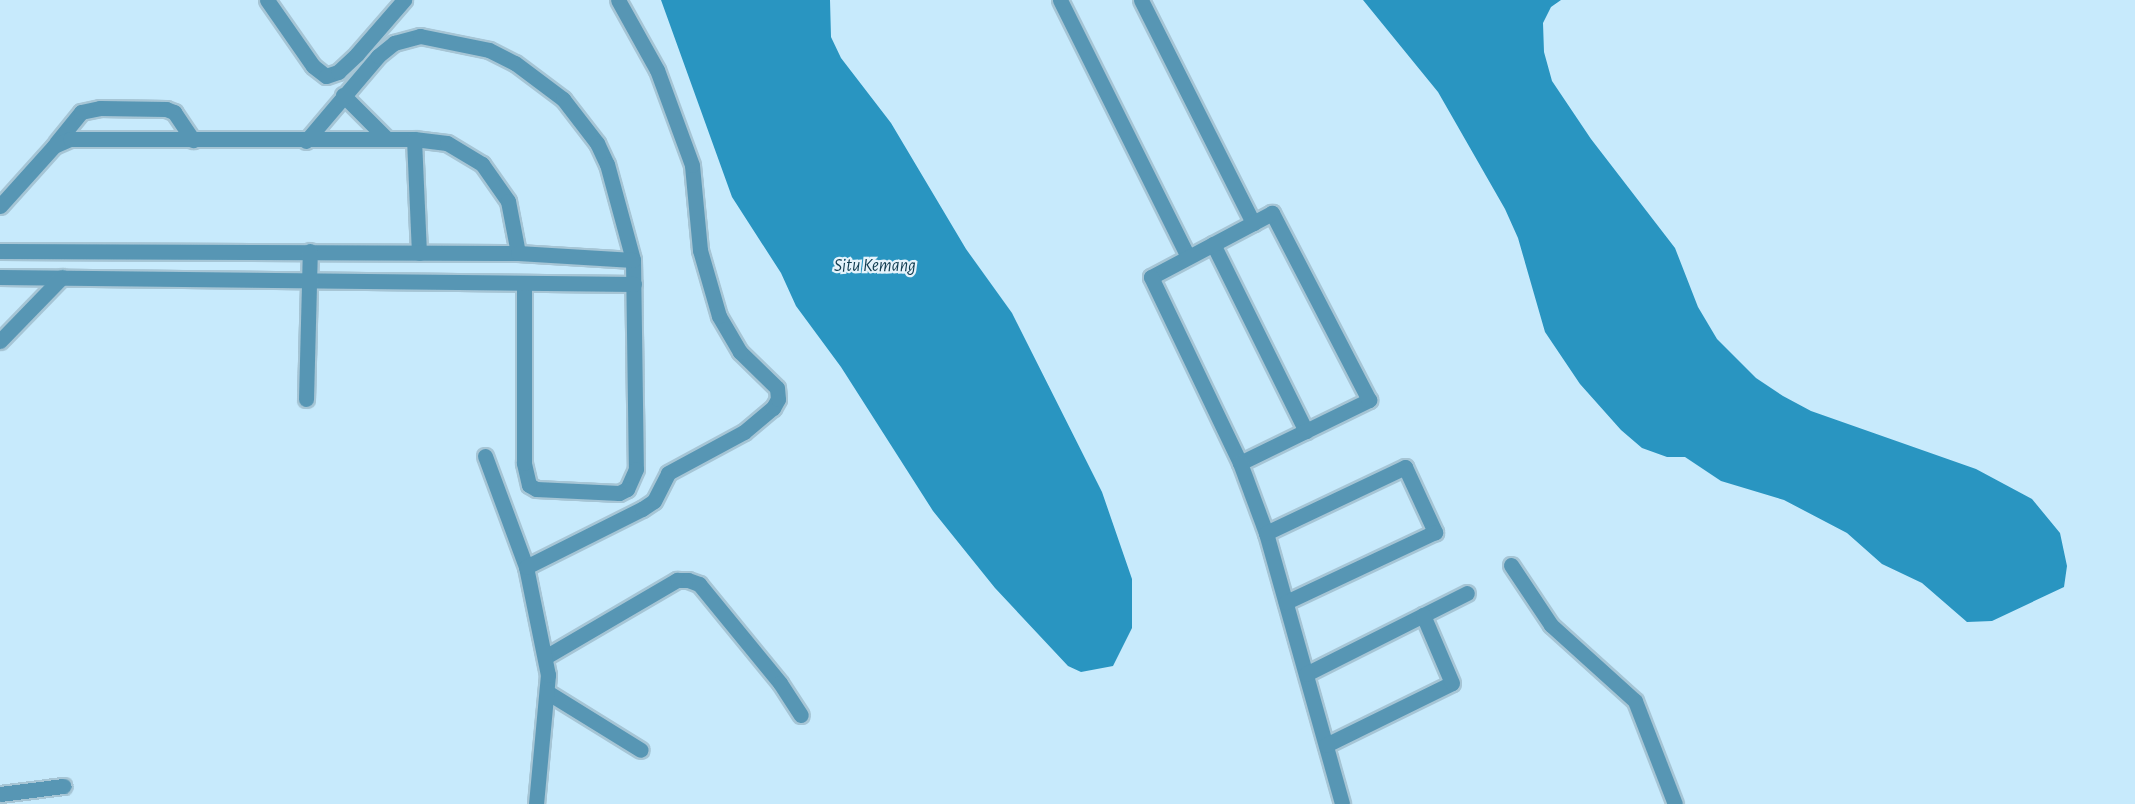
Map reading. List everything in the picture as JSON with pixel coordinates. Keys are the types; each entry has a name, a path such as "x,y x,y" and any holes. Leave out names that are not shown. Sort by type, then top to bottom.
{"street":[{"path":"267,0 313,66 327,76 338,72 357,54 404,0"},
{"path":"526,567 654,501 668,473 744,432 773,408 778,399 777,388 740,352 719,316 700,250 692,165 657,70 618,0"},
{"path":"1060,0 1188,257"},
{"path":"1141,0 1253,223"},
{"path":"306,141 387,48 420,36 489,50 516,63 563,99 597,143 616,187 633,260 636,469 633,483 619,493 536,489 529,485 524,463 524,283"},
{"path":"344,95 387,140"},
{"path":"0,206 81,112 90,108 166,109 174,112 193,140"},
{"path":"54,146 70,139 306,141 414,139 447,143 482,164 508,201 518,254"},
{"path":"414,139 419,253"},
{"path":"1240,463 1369,400 1272,213 1151,277 1240,463 1266,533 1342,804"},
{"path":"1214,244 1306,431"},
{"path":"0,251 310,251 518,254 633,260"},
{"path":"306,399 310,251"},
{"path":"0,277 634,284"},
{"path":"0,341 62,277"},
{"path":"485,456 526,567 547,656 547,692 536,804"},
{"path":"1266,533 1405,467 1435,532 1286,602"},
{"path":"1511,565 1551,625 1635,701 1675,804"},
{"path":"547,656 677,580 688,580 699,584 780,682 801,715"},
{"path":"1306,674 1467,593"},
{"path":"1326,745 1452,683 1423,615"},
{"path":"547,692 641,750"},
{"path":"0,794 63,786"}],"water":[{"name":"Situ Kemang","path":"661,0 830,0 831,37 841,58 891,123 966,249 1012,313 1102,492 1132,579 1132,628 1113,666 1081,672 1068,666 995,588 933,511 841,367 796,306 781,273 732,197"},
{"path":"1363,0 1561,0 1551,7 1543,23 1544,52 1552,81 1591,139 1675,248 1698,307 1717,339 1756,378 1811,411 1976,469 2032,499 2060,533 2067,566 2064,587 1992,621 1967,622 1922,583 1882,564 1847,533 1784,500 1721,481 1685,457 1667,457 1642,448 1621,430 1580,384 1545,332 1518,238 1505,209 1438,92"}]}
